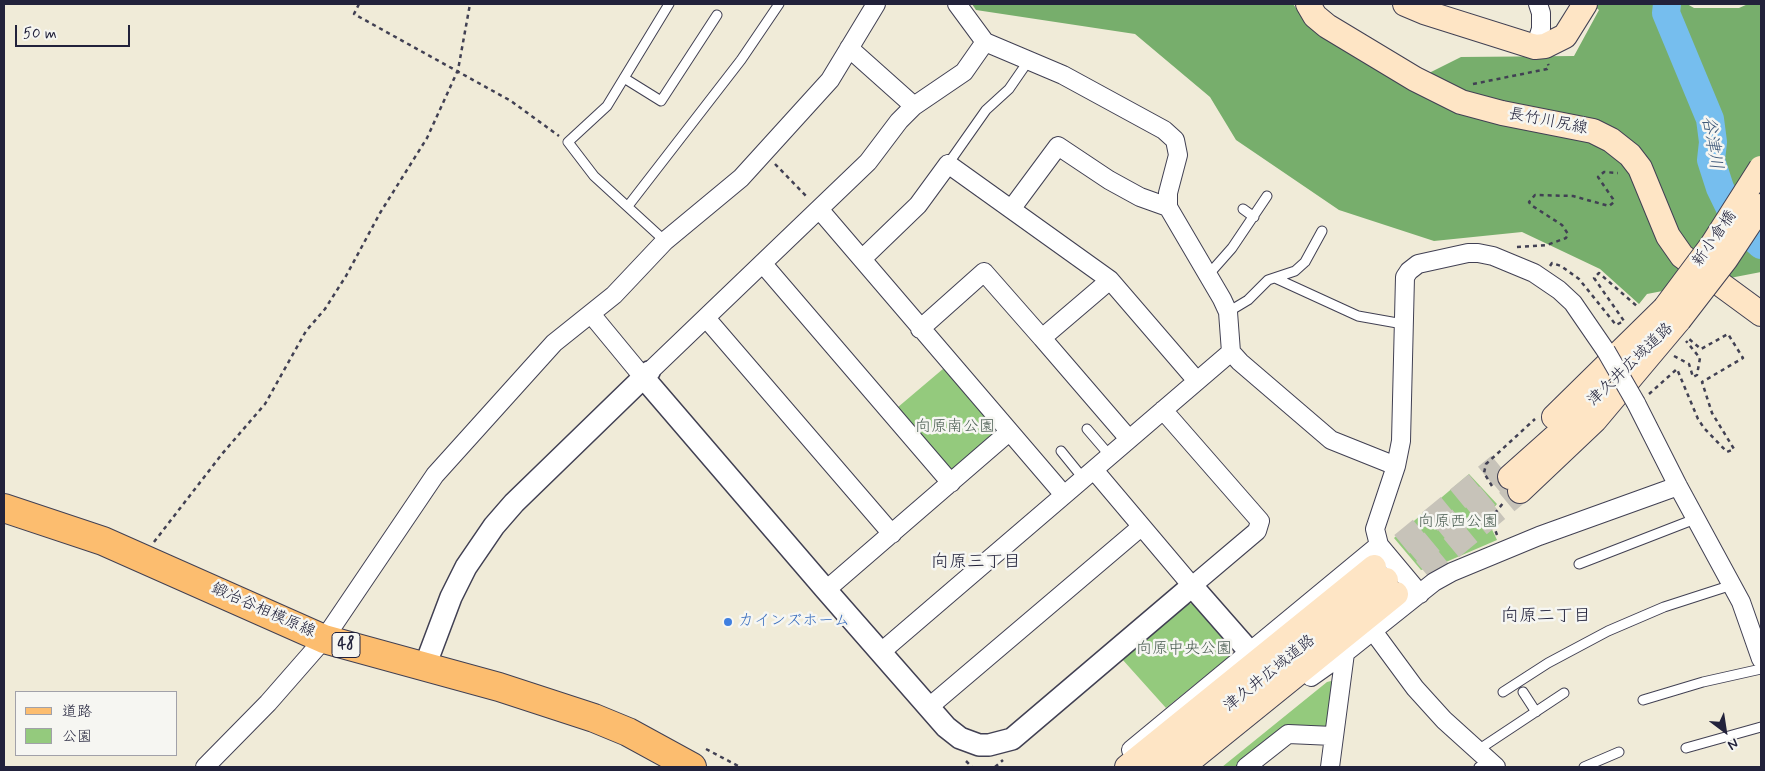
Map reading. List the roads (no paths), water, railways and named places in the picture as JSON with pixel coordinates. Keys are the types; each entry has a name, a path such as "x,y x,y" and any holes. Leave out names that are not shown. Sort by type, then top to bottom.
{"main road":[{"name":"長竹川尻線","path":"1308,4 1315,16 1328,26 1372,54 1446,95 1481,108 1593,131 1611,140 1630,155 1640,168 1668,236 1682,256 1761,314"},
{"path":"1405,4 1541,55 1545,46 1565,36 1585,4"},
{"name":"新小倉橋","path":"1668,319 1761,168"},
{"name":"新小倉橋","path":"1668,319 1726,259 1761,206"},
{"path":"1507,489 1595,420 1668,319"},
{"path":"1507,489 1574,400 1668,319"},
{"name":"津久井広域道路","path":"1507,489 1584,411 1668,319"},
{"name":"鍛冶谷相模原線","path":"4,508 103,541 143,557 324,639 425,666 594,718 628,732 692,767"},
{"path":"1127,767 1384,571"},
{"path":"1182,767 1384,571"},
{"name":"津久井広域道路","path":"1154,767 1384,571"}],"street":[{"path":"205,767 268,702 324,639 435,475 554,343 614,295 665,241 736,183 830,80 876,4"},
{"path":"957,4 985,42 1063,75 1164,130 1175,140 1178,155 1168,193 1168,207 1209,274 1228,312 1231,352 1252,373 1331,440 1396,466"},
{"path":"1538,4 1541,13 1541,55"},
{"path":"425,666 450,597 466,568 494,526 514,503 868,162 899,121 914,106 964,72 985,42"},
{"path":"850,48 914,106"},
{"path":"1012,208 1058,146 1108,180 1140,198 1168,207"},
{"path":"862,259 918,205 948,164 1110,280 1197,381"},
{"path":"819,209 1064,495"},
{"path":"1420,594 1384,571 1375,529 1396,466 1401,441 1405,277 1418,264 1478,253 1534,273 1559,290 1573,304 1642,399 1678,486 1732,585 1750,623 1761,659"},
{"path":"764,264 951,483"},
{"path":"920,329 984,272 1130,439"},
{"path":"1042,338 1110,280"},
{"path":"591,314 646,374 826,590 929,707 946,726 960,738 969,742 990,745 1012,739 1257,531 1260,521 1163,410"},
{"path":"706,318 892,534"},
{"path":"882,652 1064,495 1086,471 1130,439 1231,352"},
{"path":"826,590 1009,432"},
{"path":"1086,471 1141,527 1249,651"},
{"path":"1194,767 1216,754 1324,666 1345,653 1434,582 1464,566 1678,486"},
{"path":"929,707 1141,527"},
{"path":"1116,767 1136,745 1249,651 1384,571"},
{"path":"1372,631 1421,694 1444,720 1486,761"},
{"path":"1330,767 1345,653"},
{"path":"1246,767 1288,734 1333,736"}],"lane":[{"path":"665,241 594,176 568,142 606,106 669,4"},
{"path":"628,206 741,60 779,4"},
{"path":"624,78 661,102 717,15"},
{"path":"948,164 986,110 1009,88 1029,60"},
{"path":"1209,274 1232,248 1267,196"},
{"path":"1243,209 1254,217"},
{"path":"1228,312 1248,300 1268,280 1295,271 1305,262 1322,231"},
{"path":"1275,278 1358,316 1403,324"},
{"path":"1087,430 1104,450"},
{"path":"1061,451 1086,471"},
{"path":"1579,564 1695,519"},
{"path":"1503,692 1548,663 1608,631 1664,607 1732,585"},
{"path":"1643,700 1703,682 1761,669"},
{"path":"1523,692 1536,712"},
{"path":"1486,761 1536,712 1564,693"},
{"path":"1686,748 1761,727"},
{"path":"1584,767 1619,752"}],"waterway":[{"name":"谷津川","path":"1667,4 1666,13 1710,119 1713,142 1711,160 1720,188 1737,223 1761,245"}],"tunnel":[{"path":"1374,567 1499,465"},
{"path":"1386,580 1510,477"},
{"path":"1396,594 1520,491"}],"place":[{"name":"カインズホーム","path":"728,622"}],"district":[{"name":"向原三丁目","path":"976,563"},
{"name":"向原二丁目","path":"1546,617"}],"park label":[{"name":"向原南公園","path":"955,428"},
{"name":"向原西公園","path":"1458,523"},
{"name":"向原中央公園","path":"1184,650"}]}
